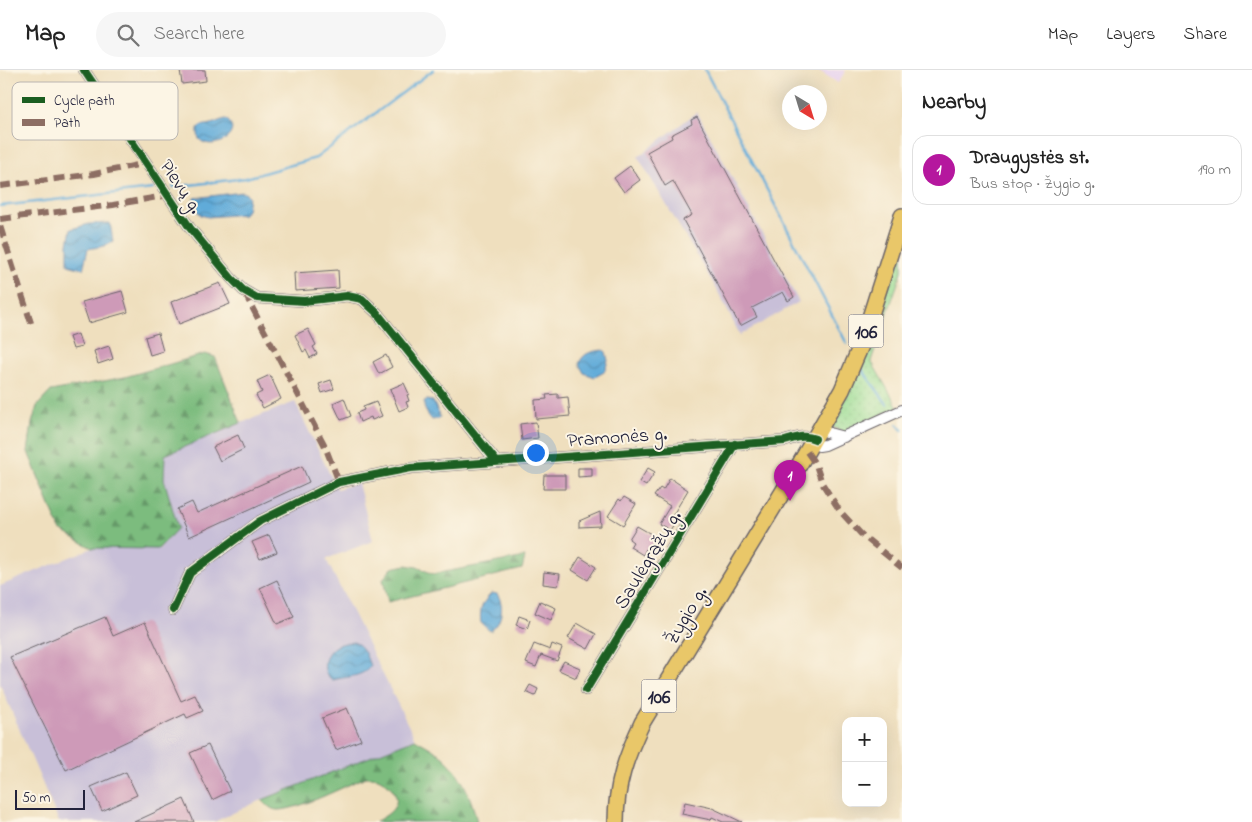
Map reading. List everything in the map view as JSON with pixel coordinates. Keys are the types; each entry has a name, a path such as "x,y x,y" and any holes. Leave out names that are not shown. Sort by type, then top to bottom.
{"main road":[{"name":"106","path":"814,440 842,390 862,343 902,216"},
{"name":"Žygio g.","path":"616,822 616,802 620,779 628,754 642,723 814,440"}],"street":[{"name":"Pievų g.","path":"84,70 92,82"},
{"name":"Pievų g.","path":"131,140 190,228 242,290 257,298 304,301 347,296 362,299 377,313 496,461"},
{"path":"814,440 819,446 826,445 902,410"},
{"path":"785,441 814,440 829,433 844,437"},
{"name":"Pramonės g.","path":"174,610 190,574 260,521 339,482 411,468 785,441 802,436 808,436 814,440"},
{"name":"Saulėgrąžų g.","path":"586,690 735,444"}],"shaded area":[{"path":"818,70 846,70 838,83"},
{"path":"697,112 799,302 740,335 716,288 638,157"},
{"path":"295,402 337,489 358,483 373,541 326,559 415,739 250,805 214,822 59,822 0,684 0,586 92,548 159,549 178,528 164,479 165,455"}],"green space":[{"path":"902,240 902,271 871,361 898,407 844,432 832,427 831,422"},
{"path":"205,354 215,357 241,423 165,455 164,479 178,528 158,549 92,548 60,530 28,452 32,423 37,406 51,391 125,377"},
{"path":"525,557 522,569 388,602 383,579 392,568 406,565 417,567 433,574"},
{"path":"415,739 447,761 459,776 472,803 477,822 375,822 384,817 395,806 396,795 388,785 374,777 366,777 310,802 287,809 273,809 262,800"}],"water":[{"path":"226,119 231,125 232,130 224,140 211,144 199,139 199,127"},
{"path":"243,192 249,196 247,210 244,214 208,217 201,215 194,207 194,198"},
{"path":"110,223 113,241 104,246 88,249 83,269 68,265 68,244 71,229 89,224"},
{"path":"604,350 608,361 604,372 595,377 584,373 579,364 583,357 592,352"},
{"path":"427,400 433,401 440,417 438,419 432,420 426,412 424,402"},
{"path":"492,593 497,594 499,598 501,614 497,624 490,631 481,623 480,614 482,606"},
{"path":"353,642 362,648 370,666 359,674 333,680 326,673 325,668 328,653 338,645"}],"building":[{"path":"180,70 205,70 206,81 182,84"},
{"path":"697,117 794,297 788,301 783,292 752,308 757,317 740,326 683,220 692,215 673,181 665,186 647,152 672,138 671,135 692,124 691,120"},
{"path":"630,166 640,180 624,192 614,178"},
{"path":"338,270 339,288 295,291 294,273"},
{"path":"220,283 230,304 179,324 171,302"},
{"path":"122,291 128,312 89,323 82,302"},
{"path":"308,329 316,345 313,347 317,354 310,358 306,350 303,352 295,335"},
{"path":"158,333 163,351 150,355 145,337"},
{"path":"78,334 82,347 73,349 69,337"},
{"path":"109,346 113,359 98,364 94,351"},
{"path":"386,355 392,367 379,374 373,362"},
{"path":"270,375 281,399 263,408 256,395 262,392 257,381"},
{"path":"331,380 334,389 322,393 319,384"},
{"path":"404,383 409,394 407,395 409,401 406,402 408,407 399,411 390,389"},
{"path":"558,394 558,398 568,397 570,416 536,419 535,400 547,399 546,395"},
{"path":"344,398 351,416 341,420 333,403"},
{"path":"376,402 382,416 372,420 371,417 360,422 357,413 364,410 363,407"},
{"path":"536,422 538,438 522,440 520,424"},
{"path":"238,435 244,449 220,461 213,447"},
{"path":"302,466 309,482 189,537 177,509 192,502 197,513"},
{"path":"578,468 592,468 592,476 578,477"},
{"path":"648,468 655,472 646,486 639,482"},
{"path":"544,475 565,475 565,489 543,489"},
{"path":"670,478 688,490 671,518 676,521 670,530 659,524 670,506 654,496 660,488 663,490"},
{"path":"624,497 636,504 623,525 608,516 619,499 621,501"},
{"path":"600,512 601,526 579,527 579,521"},
{"path":"637,526 658,538 650,552 646,549 643,555 630,547 633,542 629,539"},
{"path":"269,535 277,552 260,559 252,542"},
{"path":"580,557 596,567 588,580 572,570"},
{"path":"544,572 560,574 558,586 543,584"},
{"path":"277,580 294,617 277,624 260,588"},
{"path":"540,601 556,608 551,620 535,613"},
{"path":"519,616 530,620 527,629 516,625"},
{"path":"105,617 113,636 145,622 181,701 195,695 203,711 187,718 185,714 66,770 10,657"},
{"path":"577,623 596,634 588,649 568,638"},
{"path":"534,644 550,650 552,644 562,648 557,661 541,655 536,667 526,663"},
{"path":"564,661 580,668 576,678 559,670"},
{"path":"530,685 538,689 535,696 526,692"},
{"path":"347,708 361,740 336,750 322,718"},
{"path":"208,745 230,791 212,800 190,753"},
{"path":"126,772 137,795 102,811 91,787"},
{"path":"184,799 194,822 134,822"},
{"path":"685,802 712,808 742,822 723,822 712,817 711,820 682,814"}],"waterway":[{"path":"173,187 246,178 316,158 433,70"},
{"path":"705,70 847,344"},
{"path":"0,206 153,189"},
{"path":"861,368 887,404"},
{"path":"897,424 902,430"}],"marked path":[{"path":"0,186 94,174 147,163"},
{"path":"0,219 113,205 169,195"},
{"path":"0,226 32,326"},
{"path":"244,292 324,444 339,482"},
{"path":"807,452 816,465 822,483 840,511 861,534 902,568"}],"cycle path":[{"path":"84,70 92,82"},
{"path":"131,140 190,228 243,290 257,298 304,301 347,296 362,299 377,313 496,461"},
{"path":"173,610 190,573 260,521 339,482 411,468 785,441 804,437 815,439"},
{"path":"586,690 735,444"}],"place":[{"name":"Draugystės st.","path":"790,501"}]}
